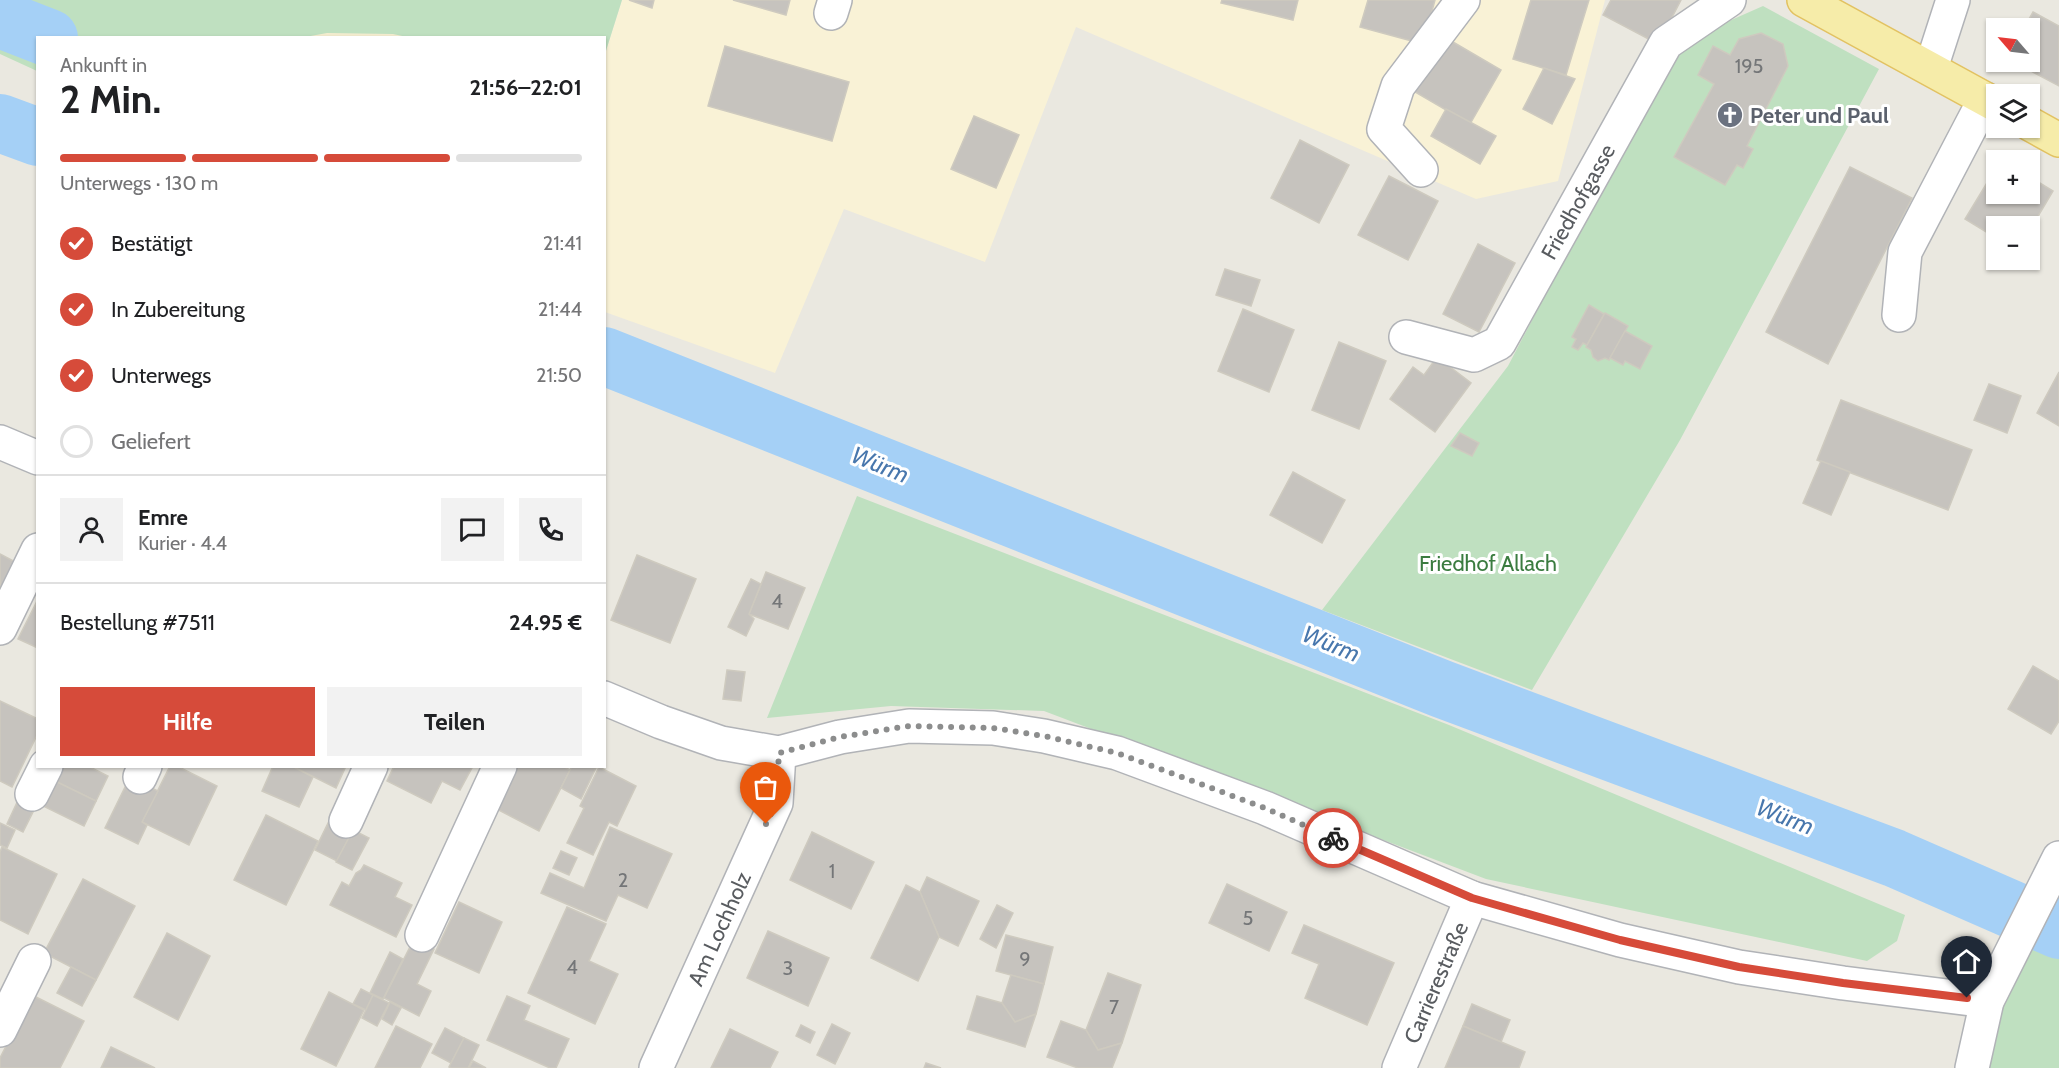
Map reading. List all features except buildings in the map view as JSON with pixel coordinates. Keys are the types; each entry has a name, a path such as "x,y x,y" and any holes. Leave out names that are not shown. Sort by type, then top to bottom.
{"main road":[{"path":"1804,0 1986,99"},
{"path":"2040,130 2059,140"}],"street":[{"path":"1421,170 1384,129 1398,86 1464,0"},
{"name":"Friedhofgasse","path":"1406,338 1474,355 1499,343 1666,43 1729,0"},
{"path":"1930,68 1953,0"},
{"path":"1899,315 1905,252 1986,111"},
{"path":"0,442 36,457"},
{"path":"0,628 36,554"},
{"path":"606,699 661,722 721,743 779,753 840,737 909,726 993,728 1044,736 1117,753 1265,808 1472,898 1620,940 1739,967 1843,983 1987,1000"},
{"name":"Am Lochholz","path":"656,1068 776,803 779,753"},
{"path":"346,821 370,768"},
{"path":"422,935 499,768"},
{"path":"1971,1068 1987,1000 2059,858"},
{"name":"Carrierestraße","path":"1399,1068 1472,898"},
{"path":"0,1030 34,961"}],"shaded area":[{"path":"622,0 1605,0 1558,181 1476,199 1076,27 985,262 844,209 775,373 606,312 606,51"}],"green space":[{"path":"0,0 622,0 606,51 606,36 36,36 36,71 0,54"},
{"name":"Friedhof Allach","path":"1763,6 1879,69 1680,440 1532,690 1322,610 1508,366 1669,58 1695,36"},
{"path":"857,496 1449,725 1905,915 1897,941 1867,961 1486,879 1044,711 891,706 767,718"},
{"path":"2043,924 2059,931 2059,1068 1986,1068 2006,982"}],"sand":[{"path":"327,33 402,36 310,36"}],"waterway":[{"path":"0,19 44,36"},
{"name":"Würm","path":"0,123 36,136"},
{"name":"Würm","path":"606,357 1442,689 1894,858 2059,930"}],"way so far":[{"path":"766,824 776,803 779,753 840,737 909,726 993,728 1044,736 1117,753 1265,808 1333,838"}],"place":[{"name":"Peter und Paul","path":"1730,115"}],"route":[{"path":"1333,838 1472,898 1620,940 1739,967 1843,983 1967,998"}]}
